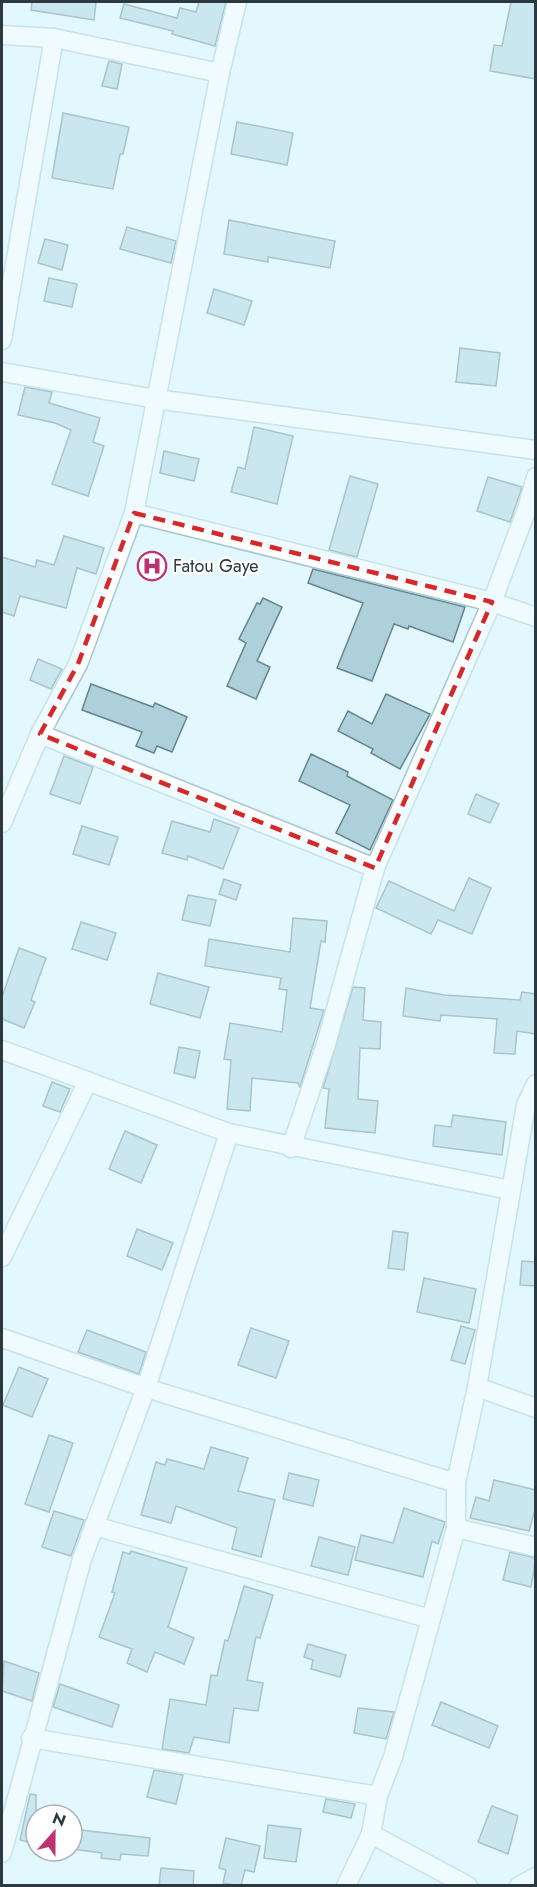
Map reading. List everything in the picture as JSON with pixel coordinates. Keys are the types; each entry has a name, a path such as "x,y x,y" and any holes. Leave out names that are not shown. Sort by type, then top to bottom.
{"street":[{"path":"2,823 40,734 78,664 134,513 220,73 237,2"},
{"path":"2,35 54,38 220,73"},
{"path":"2,340 54,38"},
{"path":"2,372 156,399 536,450"},
{"path":"291,1148 326,1044 375,868 492,602 528,506 536,477"},
{"path":"134,513 492,602 536,618"},
{"path":"40,734 375,868"},
{"path":"2,1050 229,1133 291,1148 510,1190"},
{"path":"2,1257 88,1081"},
{"path":"346,1886 371,1834 378,1796 393,1757 456,1528 456,1483 477,1387 510,1190 536,1084"},
{"path":"2,1853 31,1738 82,1559 146,1388 229,1133"},
{"path":"2,1338 146,1388 456,1483"},
{"path":"477,1387 536,1408"},
{"path":"94,1526 431,1619"},
{"path":"456,1528 536,1547"},
{"path":"31,1738 378,1796"},
{"path":"371,1834 468,1886"},
{"path":"519,1886 536,1877"}],"highlighted area":[{"path":"134,513 492,602 375,868 40,734 78,664"}],"building":[{"path":"32,2 96,2 94,20 31,10"},
{"path":"199,2 226,2 215,46 172,34 173,31 120,18 124,4 177,18 180,8 196,12"},
{"path":"511,2 536,2 536,79 490,71 494,45 502,46"},
{"path":"109,61 122,64 117,89 102,86"},
{"path":"63,113 129,127 123,154 120,154 113,189 52,178"},
{"path":"237,122 293,133 287,165 231,154"},
{"path":"229,220 335,241 330,268 268,257 268,262 224,254"},
{"path":"127,227 176,241 171,263 120,249"},
{"path":"45,239 68,245 62,270 38,263"},
{"path":"49,278 77,284 72,307 44,301"},
{"path":"214,289 252,301 244,325 207,313"},
{"path":"460,348 500,353 496,386 456,382"},
{"path":"25,387 52,392 49,403 100,418 93,442 104,446 88,496 52,484 71,430 55,423 18,415"},
{"path":"254,427 293,436 277,504 231,492 238,467 245,469"},
{"path":"164,451 199,459 194,481 160,473"},
{"path":"350,476 378,484 357,557 329,550"},
{"path":"488,477 522,487 510,522 477,511"},
{"path":"64,536 104,548 96,574 77,568 66,608 20,596 14,616 2,612 2,557 35,567 37,560 54,565"},
{"path":"313,569 465,607 453,642 409,626 408,629 394,624 372,681 337,668 363,603 308,583"},
{"path":"263,598 282,607 257,661 270,667 256,699 227,686 246,643 239,639 257,603 260,604"},
{"path":"38,659 62,669 51,689 30,680"},
{"path":"91,684 153,707 155,703 187,717 172,752 157,746 154,753 136,746 142,732 82,710"},
{"path":"386,694 430,714 400,769 371,753 373,749 338,731 348,711 372,724"},
{"path":"311,754 348,772 347,776 393,800 370,850 336,833 350,805 299,781"},
{"path":"64,756 93,767 80,804 50,794"},
{"path":"476,794 499,804 490,823 468,814"},
{"path":"214,819 239,828 223,869 188,856 187,860 162,853 172,821 210,832"},
{"path":"82,826 118,837 109,865 73,854"},
{"path":"469,878 491,888 472,934 438,920 431,934 376,908 389,881 454,911"},
{"path":"224,879 241,885 236,900 219,894"},
{"path":"188,895 216,900 210,926 182,920"},
{"path":"293,918 327,921 325,942 321,941 310,1008 324,1010 300,1087 298,1083 252,1078 250,1111 227,1109 231,1060 224,1059 230,1023 282,1032 287,990 279,989 281,978 205,966 209,939 290,952"},
{"path":"81,922 116,933 107,960 72,949"},
{"path":"19,948 46,958 31,1000 35,1002 24,1028 2,1019 2,997"},
{"path":"158,973 209,987 200,1018 150,1004"},
{"path":"353,987 365,988 363,1020 381,1022 380,1049 360,1048 358,1099 378,1101 375,1133 325,1128 329,1089 323,1088"},
{"path":"406,988 444,995 520,1000 522,992 536,994 536,1034 517,1031 515,1054 494,1053 497,1019 441,1015 440,1021 403,1016"},
{"path":"179,1047 200,1051 195,1078 174,1073"},
{"path":"52,1082 70,1089 60,1112 43,1106"},
{"path":"453,1115 506,1122 502,1155 433,1146 435,1125 451,1127"},
{"path":"125,1131 157,1145 141,1183 109,1169"},
{"path":"137,1229 173,1243 162,1270 127,1256"},
{"path":"393,1231 408,1233 404,1270 388,1268"},
{"path":"522,1261 536,1262 536,1286 520,1285"},
{"path":"424,1278 476,1289 469,1323 417,1312"},
{"path":"461,1326 475,1330 465,1364 451,1360"},
{"path":"251,1328 289,1341 276,1378 238,1365"},
{"path":"87,1330 146,1352 139,1374 78,1352"},
{"path":"19,1367 48,1379 32,1417 3,1405"},
{"path":"49,1435 73,1443 49,1512 25,1504"},
{"path":"211,1447 248,1458 238,1491 275,1500 261,1557 232,1549 237,1528 176,1506 171,1523 141,1515 156,1462 165,1465 167,1459 204,1469"},
{"path":"289,1473 319,1480 313,1506 283,1499"},
{"path":"494,1480 536,1490 536,1506 529,1531 470,1518 476,1497 489,1501"},
{"path":"404,1508 445,1522 438,1544 432,1541 423,1577 355,1560 361,1535 393,1543"},
{"path":"54,1511 84,1520 71,1556 42,1547"},
{"path":"319,1537 355,1547 348,1575 311,1566"},
{"path":"131,1551 187,1568 168,1627 194,1638 184,1664 155,1652 147,1672 127,1663 132,1649 99,1637 115,1593 112,1592 123,1552 130,1554"},
{"path":"510,1552 536,1558 531,1587 503,1580"},
{"path":"244,1586 273,1595 260,1638 256,1637 247,1680 263,1683 258,1711 234,1708 229,1743 194,1737 189,1753 162,1749 170,1699 206,1705 211,1675 217,1676 225,1640 228,1641"},
{"path":"308,1644 346,1655 340,1677 311,1669 313,1660 304,1657"},
{"path":"4,1661 39,1673 32,1701 2,1691"},
{"path":"60,1684 119,1705 112,1727 53,1707"},
{"path":"441,1702 498,1726 489,1748 432,1725"},
{"path":"358,1708 394,1712 386,1739 354,1733"},
{"path":"154,1770 183,1775 176,1804 147,1797"},
{"path":"30,1794 36,1795 36,1803 28,1803"},
{"path":"326,1799 355,1804 351,1818 323,1812"},
{"path":"492,1806 518,1816 508,1854 478,1842"},
{"path":"24,1822 24,1841 20,1840"},
{"path":"268,1825 301,1829 296,1862 264,1858"},
{"path":"84,1830 150,1838 148,1856 121,1854 120,1860 101,1858 102,1853 84,1851"},
{"path":"226,1838 260,1846 254,1872 245,1870 241,1886 223,1883 226,1870 219,1868"},
{"path":"161,1868 194,1871 193,1886 159,1886"}],"place":[{"name":"Fatou Gaye","path":"152,566"}]}
